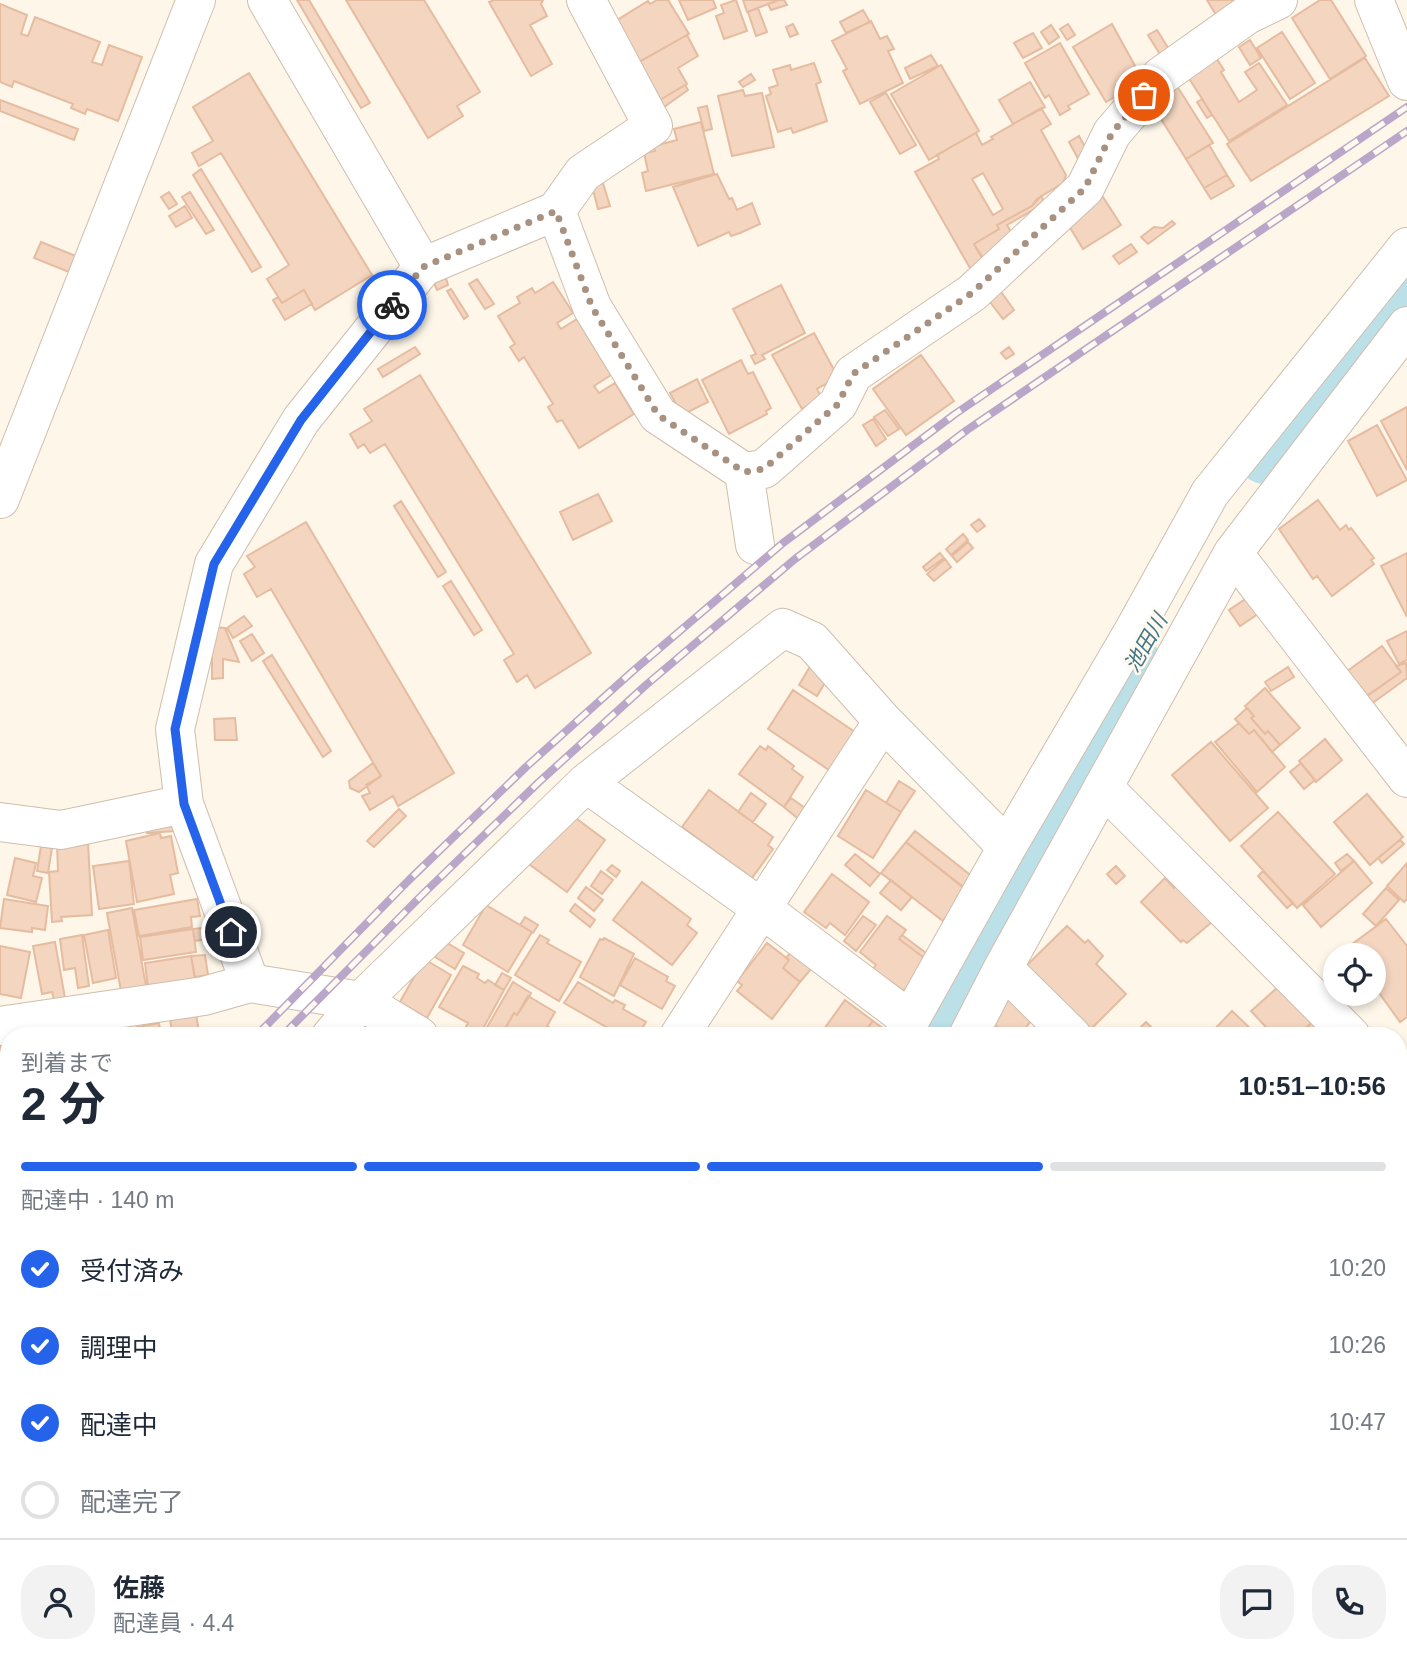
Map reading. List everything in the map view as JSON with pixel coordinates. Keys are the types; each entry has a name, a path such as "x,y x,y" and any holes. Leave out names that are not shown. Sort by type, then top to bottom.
{"street":[{"path":"0,499 196,0"},
{"path":"267,0 423,267"},
{"path":"250,983 184,804 175,729 214,564 301,420 423,267 556,211 583,173 653,126 586,0"},
{"path":"556,211 592,307 658,415 744,472 764,469 838,404 853,374 972,293 1085,188 1112,133 1161,76 1247,15 1278,0"},
{"path":"1374,0 1407,81"},
{"path":"908,1027 1007,847 1134,630 1210,493 1407,247"},
{"path":"973,1027 1233,553 1407,327"},
{"path":"744,472 755,545"},
{"path":"1233,553 1407,778"},
{"path":"338,1027 360,1001 586,783 783,628 812,641 883,721 1007,847"},
{"path":"685,1027 883,721"},
{"path":"586,783 761,908 906,1027"},
{"path":"1103,787 1342,1027"},
{"path":"0,822 61,830 184,804"},
{"path":"1003,968 1063,1027"},
{"path":"0,1026 204,996 250,983 360,1001 404,1027"}],"building":[{"path":"297,0 309,0 370,103 361,108"},
{"path":"346,0 424,0 480,92 457,106 463,116 428,138"},
{"path":"543,0 541,4 547,16 530,25 552,64 531,76 489,2"},
{"path":"657,0 668,0 689,34 633,65 614,22 648,1 650,4"},
{"path":"679,0 713,0 716,8 688,20"},
{"path":"736,0 747,31 724,39 716,16 724,13 721,5"},
{"path":"743,0 779,0 747,12"},
{"path":"784,0 787,5 771,10 768,4"},
{"path":"1207,0 1244,0 1219,20"},
{"path":"1320,0 1331,0 1366,56 1330,79 1292,18"},
{"path":"0,4 27,15 21,34 28,36 35,17 100,42 92,62 102,65 109,45 142,57 118,121 87,109 85,114 71,108 73,104 14,81 12,87 0,82"},
{"path":"758,8 767,32 756,36 748,12"},
{"path":"863,10 870,22 846,33 840,22"},
{"path":"871,21 880,39 887,36 894,49 888,51 903,83 860,104 843,71 847,69 832,41"},
{"path":"793,24 798,34 790,37 786,27"},
{"path":"1068,24 1075,35 1067,40 1060,29"},
{"path":"1112,24 1140,75 1139,83 1106,102 1073,47"},
{"path":"1051,25 1059,37 1049,44 1041,32"},
{"path":"1157,30 1170,51 1161,56 1148,35"},
{"path":"1282,32 1315,83 1290,99 1257,48"},
{"path":"1033,33 1042,48 1023,58 1014,43"},
{"path":"687,35 698,56 678,68 687,84 660,100 636,64"},
{"path":"1250,40 1261,58 1250,65 1239,47"},
{"path":"1060,43 1089,94 1068,106 1070,109 1060,115 1049,95 1045,98 1025,63"},
{"path":"1213,53 1239,102 1257,90 1245,72 1259,63 1287,105 1229,141 1183,69"},
{"path":"931,55 938,66 910,79 905,68"},
{"path":"1365,58 1389,96 1251,181 1227,144"},
{"path":"814,63 821,82 816,84 827,121 793,133 791,128 778,132 766,96 771,94 769,88 778,85 773,70 790,65 791,70"},
{"path":"941,65 979,131 929,160 891,94"},
{"path":"249,73 372,275 315,310 304,290 282,303 267,279 289,265 221,153 199,166 192,153 213,141 193,107"},
{"path":"751,74 755,80 743,87 739,82"},
{"path":"1030,82 1045,107 1013,124 999,100"},
{"path":"685,85 688,90 664,107 660,100"},
{"path":"1177,86 1213,143 1186,159 1151,103"},
{"path":"743,90 745,96 762,93 774,147 732,156 718,96"},
{"path":"886,93 916,145 900,154 870,102"},
{"path":"1202,99 1212,115 1207,118 1197,102"},
{"path":"0,100 78,129 74,140 0,111"},
{"path":"707,106 712,129 704,131 698,108"},
{"path":"1041,108 1051,124 1041,130 1066,175 1063,183 1037,199 1032,206 997,225 999,229 974,244 983,260 970,268 915,172 939,159 937,155 976,133 982,145 993,139 991,137","holes":["983,173 1003,209 993,215 972,179"]},
{"path":"701,122 714,174 646,191 642,173 648,171 644,153 655,151 654,146 677,140 674,129"},
{"path":"1079,136 1091,158 1081,164 1069,142"},
{"path":"1209,145 1227,175 1204,188 1186,159"},
{"path":"201,169 261,267 252,272 193,175"},
{"path":"717,174 737,210 752,203 760,224 731,236 729,232 698,246 673,187"},
{"path":"1227,175 1234,186 1211,199 1204,188"},
{"path":"603,183 610,206 598,209 592,186"},
{"path":"169,192 177,204 169,209 161,197"},
{"path":"190,192 214,230 206,234 182,197"},
{"path":"1041,196 1045,203 1007,225 1015,239 983,258 974,244 999,229 997,225 1032,206"},
{"path":"1103,197 1121,225 1083,249 1066,221"},
{"path":"185,206 192,218 176,227 169,216"},
{"path":"1172,221 1175,224 1148,244 1141,237 1154,227 1163,228"},
{"path":"41,242 76,256 69,272 34,258"},
{"path":"1131,244 1137,252 1119,264 1113,256"},
{"path":"446,278 448,285 437,290 434,283"},
{"path":"477,279 494,304 485,309 469,284"},
{"path":"553,282 573,313 557,323 561,329 577,319 611,375 594,386 599,393 615,383 634,414 579,448 562,420 557,422 548,407 553,404 524,357 519,361 510,347 515,344 498,316 520,303 517,297 532,288 535,293"},
{"path":"781,285 805,333 762,355 765,359 755,364 751,356 756,354 733,309"},
{"path":"451,289 468,316 464,319 447,291"},
{"path":"999,289 1014,310 1003,319 987,298"},
{"path":"304,290 312,304 285,320 273,300 278,297 282,303"},
{"path":"814,333 838,377 817,389 822,399 802,409 772,355"},
{"path":"415,347 420,354 383,377 378,369"},
{"path":"1009,347 1014,354 1006,359 1001,353"},
{"path":"921,355 954,401 906,435 873,389"},
{"path":"741,360 748,374 753,372 771,408 766,411 767,414 729,434 702,380"},
{"path":"420,375 591,653 535,688 527,675 517,682 504,660 514,654 385,444 370,453 364,444 358,448 350,434 372,421 364,409"},
{"path":"697,379 708,402 682,415 670,393"},
{"path":"1407,407 1407,470 1381,421"},
{"path":"885,410 899,429 888,436 874,417"},
{"path":"873,419 886,439 876,446 863,425"},
{"path":"1377,425 1407,480 1377,496 1348,441"},
{"path":"598,494 612,521 573,540 560,512"},
{"path":"1318,500 1340,530 1346,525 1349,530 1351,528 1374,558 1371,560 1374,564 1332,596 1317,576 1313,579 1279,529"},
{"path":"401,501 446,572 438,577 394,506"},
{"path":"979,519 985,526 977,532 971,525"},
{"path":"306,522 454,773 398,806 393,796 370,810 362,796 370,793 366,785 381,776 271,589 257,597 244,574 255,567 247,556"},
{"path":"963,534 968,540 951,555 946,549"},
{"path":"968,542 973,548 957,562 952,556"},
{"path":"940,553 944,558 926,571 923,567"},
{"path":"1407,553 1407,617 1381,566"},
{"path":"945,559 951,567 934,581 927,574"},
{"path":"451,581 482,630 474,635 443,586"},
{"path":"1247,598 1258,614 1240,626 1229,610"},
{"path":"244,616 252,626 233,638 227,628"},
{"path":"212,627 225,628 239,662 223,659 223,678 212,679"},
{"path":"1407,631 1407,660 1399,664 1387,641"},
{"path":"252,634 264,653 252,661 240,641"},
{"path":"1382,646 1401,672 1364,698 1346,672"},
{"path":"272,655 331,751 323,757 263,661"},
{"path":"1406,663 1407,678 1370,705 1364,698 1401,672 1396,666"},
{"path":"811,665 829,676 817,696 799,685"},
{"path":"1288,667 1294,677 1271,691 1265,682"},
{"path":"1265,688 1300,728 1280,745 1268,731 1265,734 1245,706"},
{"path":"793,690 855,732 829,770 768,729"},
{"path":"1247,708 1254,716 1251,718 1265,734 1268,731 1280,745 1272,752 1254,730 1249,734 1235,719"},
{"path":"235,718 237,740 215,740 214,719"},
{"path":"1239,723 1249,734 1254,730 1285,767 1257,792 1215,742"},
{"path":"1325,739 1342,760 1316,782 1299,761"},
{"path":"1211,742 1268,808 1230,841 1172,775"},
{"path":"760,746 766,750 768,746 794,766 792,769 803,777 784,807 739,774"},
{"path":"373,763 381,776 359,792 350,788 349,781"},
{"path":"1301,763 1315,780 1304,789 1290,772"},
{"path":"899,781 915,791 901,812 886,803"},
{"path":"709,790 773,837 768,845 773,849 752,878 682,827"},
{"path":"866,790 901,812 873,858 838,836"},
{"path":"751,793 766,804 753,822 738,812"},
{"path":"1367,794 1403,837 1370,865 1334,822"},
{"path":"791,798 809,811 801,821 784,807"},
{"path":"399,809 406,816 374,847 367,841"},
{"path":"1278,812 1335,874 1297,908 1241,846"},
{"path":"573,816 605,840 567,892 529,864"},
{"path":"174,826 175,831 147,833 146,828"},
{"path":"915,831 974,878 965,889 906,842"},
{"path":"160,833 161,838 171,836 178,873 170,875 174,894 137,902 126,841"},
{"path":"1400,840 1404,844 1382,863 1378,858"},
{"path":"906,842 967,890 943,921 881,873"},
{"path":"88,843 92,915 61,917 62,921 52,922 49,872 58,871 57,845"},
{"path":"41,846 52,848 48,873 37,871"},
{"path":"855,854 880,874 870,886 845,865"},
{"path":"1347,854 1354,861 1341,871 1335,863"},
{"path":"15,858 36,863 33,876 42,878 36,902 7,895"},
{"path":"129,861 134,904 99,909 93,866"},
{"path":"1354,861 1372,883 1321,927 1303,905"},
{"path":"1407,863 1407,899 1404,902 1387,886"},
{"path":"612,865 620,871 616,877 607,870"},
{"path":"1116,866 1125,876 1116,884 1107,874"},
{"path":"601,871 613,880 602,894 591,886"},
{"path":"1263,871 1293,903 1287,908 1258,876"},
{"path":"832,874 869,902 845,935 830,923 826,928 804,912"},
{"path":"1165,878 1174,888 1177,885 1212,922 1187,943 1183,940 1181,942 1141,902"},
{"path":"891,880 912,897 901,910 880,893"},
{"path":"642,882 691,919 687,925 697,933 672,965 613,920"},
{"path":"586,887 603,900 594,911 578,898"},
{"path":"1386,888 1399,900 1376,926 1363,914"},
{"path":"4,899 48,906 45,930 32,928 32,932 0,928"},
{"path":"197,899 200,916 191,917 192,927 139,936 134,910"},
{"path":"575,904 595,920 590,927 570,911"},
{"path":"486,905 532,932 508,972 463,945"},
{"path":"132,908 146,986 121,991 107,913"},
{"path":"863,916 876,925 856,951 844,941"},
{"path":"887,916 906,930 899,939 927,960 904,991 873,969 876,965 860,952"},
{"path":"525,917 538,925 533,933 520,925"},
{"path":"1386,919 1407,946 1407,1017 1400,1022 1386,1003 1386,943 1354,943"},
{"path":"1067,926 1085,943 1088,940 1103,956 1096,964 1126,994 1093,1027 1085,1027 1026,966"},
{"path":"209,927 211,938 195,941 193,929"},
{"path":"193,929 196,952 143,960 140,937"},
{"path":"108,930 116,978 93,983 84,935"},
{"path":"82,935 89,986 78,988 75,968 64,970 60,939"},
{"path":"540,935 549,940 547,943 581,962 559,1001 515,975"},
{"path":"902,935 930,956 927,960 899,939"},
{"path":"604,938 634,954 614,996 580,977 600,939"},
{"path":"444,941 464,953 455,969 435,957"},
{"path":"55,942 65,998 54,1000 52,992 42,994 33,946"},
{"path":"767,943 789,960 783,968 800,982 772,1019 737,991 742,985 737,981"},
{"path":"0,946 30,952 21,998 0,994"},
{"path":"791,952 812,968 800,982 783,968"},
{"path":"205,955 208,975 195,977 191,956"},
{"path":"191,956 195,980 148,987 145,963"},
{"path":"635,958 668,977 666,981 675,986 662,1009 620,985"},
{"path":"424,959 451,975 427,1018 400,1002"},
{"path":"463,966 479,974 477,978 485,983 488,980 504,990 484,1027 466,1027 468,1023 439,1007"},
{"path":"502,973 511,978 504,990 495,985"},
{"path":"513,982 531,993 506,1027 487,1027"},
{"path":"578,982 613,1003 615,1000 625,1005 623,1009 646,1022 643,1027 606,1027 564,1003"},
{"path":"1278,987 1311,1023 1307,1027 1266,1027 1251,1011"},
{"path":"1008,995 1035,1015 1026,1027 997,1027 989,1021"},
{"path":"528,996 555,1012 549,1027 506,1027 514,1013 517,1015"},
{"path":"845,1000 873,1021 868,1027 826,1027"},
{"path":"1232,1011 1249,1027 1217,1027"},
{"path":"196,1015 198,1027 171,1027 170,1020"},
{"path":"873,1021 881,1027 868,1027"},
{"path":"159,1023 160,1027 138,1027"}],"waterway":[{"name":"池田川","path":"1265,454 1407,279"},
{"name":"池田川","path":"933,1027 964,963 1009,890 1133,666"}],"railway":[{"path":"265,1027 409,880 526,767 783,543 955,414 1407,107"},
{"path":"291,1027 539,782 646,685 795,559 967,430 1407,131"}],"way so far":[{"path":"392,305 423,267 556,211 592,307 658,415 744,472 764,469 838,404 853,374 972,293 1085,188 1112,133 1144,95"}],"route":[{"path":"231,932 184,804 175,729 214,564 301,420 392,305"}]}
